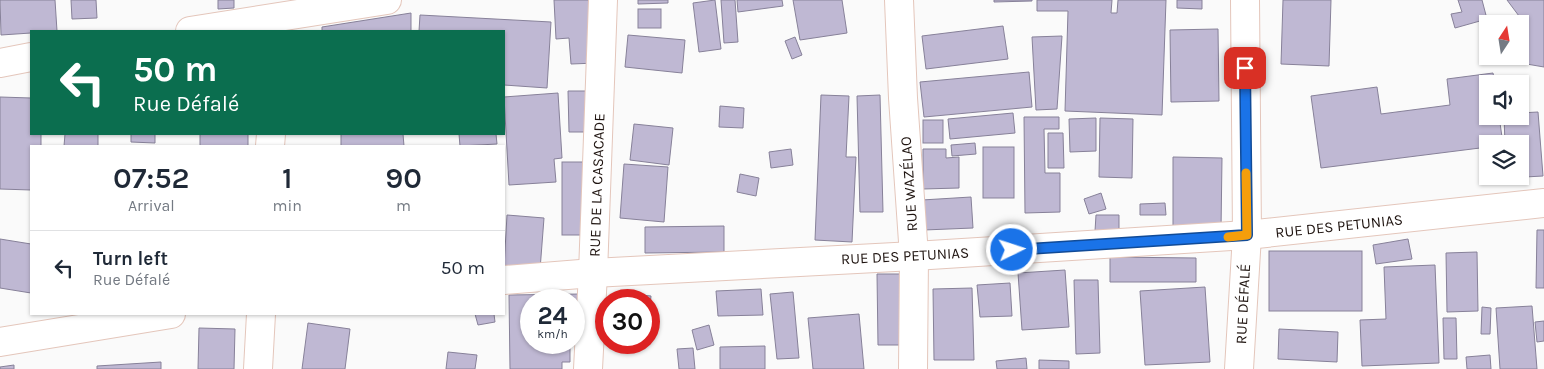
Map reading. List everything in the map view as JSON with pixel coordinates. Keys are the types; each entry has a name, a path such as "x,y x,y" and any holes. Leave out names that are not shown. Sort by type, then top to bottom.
{"street":[{"path":"196,30 387,0"},
{"name":"RUE DE LA CASACADE","path":"588,369 603,0"},
{"name":"RUE WAZÉLAO","path":"899,0 903,98 914,256 913,369"},
{"name":"RUE DÉFALÉ","path":"1239,369 1247,235 1246,0"},
{"path":"0,62 30,57"},
{"name":"RUE DES PETUNIAS","path":"505,280 593,273 914,256 1247,235 1544,203"},
{"path":"0,342 165,315"},
{"path":"258,369 261,315"}],"building":[{"path":"0,0 55,0 57,30 30,30 30,33 1,35"},
{"path":"71,0 96,0 97,18 72,19"},
{"path":"218,0 234,0 234,8 218,9"},
{"path":"554,0 594,0 597,63 571,64 569,38 556,39"},
{"path":"638,0 668,0 668,3 638,4"},
{"path":"715,0 721,49 699,52 693,3"},
{"path":"721,0 735,0 738,42 724,43"},
{"path":"737,0 782,0 783,6 738,12"},
{"path":"793,0 842,0 847,33 800,40"},
{"path":"994,0 1032,0 1032,1 994,2"},
{"path":"1037,0 1112,0 1111,13 1117,13 1118,0 1166,0 1162,115 1065,111 1068,11 1037,11"},
{"path":"1177,0 1202,0 1202,9 1177,8"},
{"path":"1283,0 1331,0 1329,66 1281,64"},
{"path":"1458,0 1482,0 1486,15 1479,15 1479,21 1455,28 1451,14 1462,12"},
{"path":"1507,0 1544,0 1544,67 1529,64 1529,15 1518,15"},
{"path":"638,9 661,9 661,28 638,28"},
{"path":"411,13 411,30 322,30 322,27"},
{"path":"420,15 551,22 547,88 505,85 505,30 419,30"},
{"path":"1003,26 1008,59 926,69 922,36"},
{"path":"1218,29 1219,101 1171,102 1170,30"},
{"path":"628,35 685,40 682,73 625,67"},
{"path":"1062,36 1057,109 1036,110 1032,37"},
{"path":"795,37 802,55 792,59 785,41"},
{"path":"1029,72 1032,107 924,117 920,82"},
{"path":"1493,73 1493,75 1479,75 1479,125 1500,125 1502,135 1479,135 1479,148 1321,168 1311,96 1377,87 1381,114 1450,105 1447,79"},
{"path":"568,91 589,91 590,132 569,132"},
{"path":"558,93 562,158 554,159 556,182 509,185 505,97"},
{"path":"821,95 849,96 846,157 856,157 852,242 815,240"},
{"path":"880,95 883,212 860,212 857,96"},
{"path":"0,97 30,98 30,135 41,135 41,145 30,145 30,190 0,189"},
{"path":"720,106 744,108 743,128 719,127"},
{"path":"1529,112 1538,112 1543,176 1529,177 1529,135 1505,135 1504,125 1529,125"},
{"path":"1013,113 1015,133 950,139 948,119"},
{"path":"1024,117 1059,117 1059,129 1044,129 1045,173 1060,173 1060,212 1025,213"},
{"path":"1096,118 1096,151 1070,152 1069,119"},
{"path":"1100,118 1133,119 1132,178 1099,177"},
{"path":"923,120 943,120 943,143 923,143"},
{"path":"634,124 673,128 669,165 630,160"},
{"path":"1048,133 1063,133 1064,168 1048,168"},
{"path":"65,135 98,135 98,145 64,145"},
{"path":"131,135 155,135 155,143 131,142"},
{"path":"200,135 248,135 248,145 200,145"},
{"path":"341,135 403,135 404,145 341,145"},
{"path":"459,135 496,135 497,144 460,145"},
{"path":"975,143 976,154 952,156 951,145"},
{"path":"983,147 1014,147 1014,198 983,198"},
{"path":"791,149 793,165 771,168 769,152"},
{"path":"923,149 946,149 946,158 959,157 959,188 923,189"},
{"path":"1173,157 1222,158 1221,230 1173,229"},
{"path":"562,162 586,162 586,235 562,235"},
{"path":"624,164 668,167 664,222 620,218"},
{"path":"740,174 759,178 756,196 737,192"},
{"path":"1101,193 1106,209 1089,214 1084,199"},
{"path":"971,197 973,228 924,230 922,200"},
{"path":"1165,203 1166,215 1140,215 1140,204"},
{"path":"507,215 544,218 540,270 505,268"},
{"path":"1096,215 1119,215 1119,231 1095,231"},
{"path":"724,226 724,252 645,253 645,227"},
{"path":"1537,230 1544,230 1544,288 1536,288"},
{"path":"0,239 30,244 30,293 0,288"},
{"path":"1408,239 1412,259 1376,264 1373,245"},
{"path":"1269,251 1362,251 1362,311 1269,311"},
{"path":"1477,252 1478,311 1447,312 1446,253"},
{"path":"1110,257 1196,258 1196,282 1110,282"},
{"path":"1435,265 1439,363 1362,366 1360,320 1386,319 1384,267"},
{"path":"1065,270 1069,327 1022,330 1018,273"},
{"path":"877,274 900,274 902,345 878,345"},
{"path":"1074,280 1098,280 1100,353 1076,354"},
{"path":"1010,283 1012,316 980,317 977,285"},
{"path":"1205,287 1210,362 1145,365 1140,291"},
{"path":"972,288 974,360 934,360 933,289"},
{"path":"761,289 763,315 718,316 716,291"},
{"path":"793,292 799,358 777,359 770,294"},
{"path":"509,295 520,295 520,354 570,354 570,362 562,362 562,369 510,369"},
{"path":"1532,306 1537,369 1500,369 1496,308"},
{"path":"1482,307 1491,308 1490,334 1481,334"},
{"path":"859,314 864,369 813,369 808,318"},
{"path":"475,315 494,315 495,322 478,325"},
{"path":"1443,318 1456,318 1457,359 1444,359"},
{"path":"1544,321 1544,341 1537,342 1535,322"},
{"path":"308,323 350,329 345,369 302,369"},
{"path":"709,325 714,345 697,350 692,330"},
{"path":"199,328 235,329 234,369 198,369"},
{"path":"1279,329 1338,332 1337,362 1278,359"},
{"path":"765,346 765,369 720,369 720,347"},
{"path":"693,348 695,369 679,369 677,349"},
{"path":"448,352 477,355 475,369 446,369"},
{"path":"1490,355 1491,369 1467,369 1466,357"},
{"path":"1026,358 1027,369 997,369 996,361"},
{"path":"1039,360 1069,361 1069,369 1039,369"},
{"path":"161,362 161,369 97,369 97,366"},
{"path":"14,365 14,369 0,369 0,367"}],"slow traffic":[{"path":"1228,237 1247,235 1246,173"}],"route":[{"path":"1012,250 1247,235 1245,68"}]}
